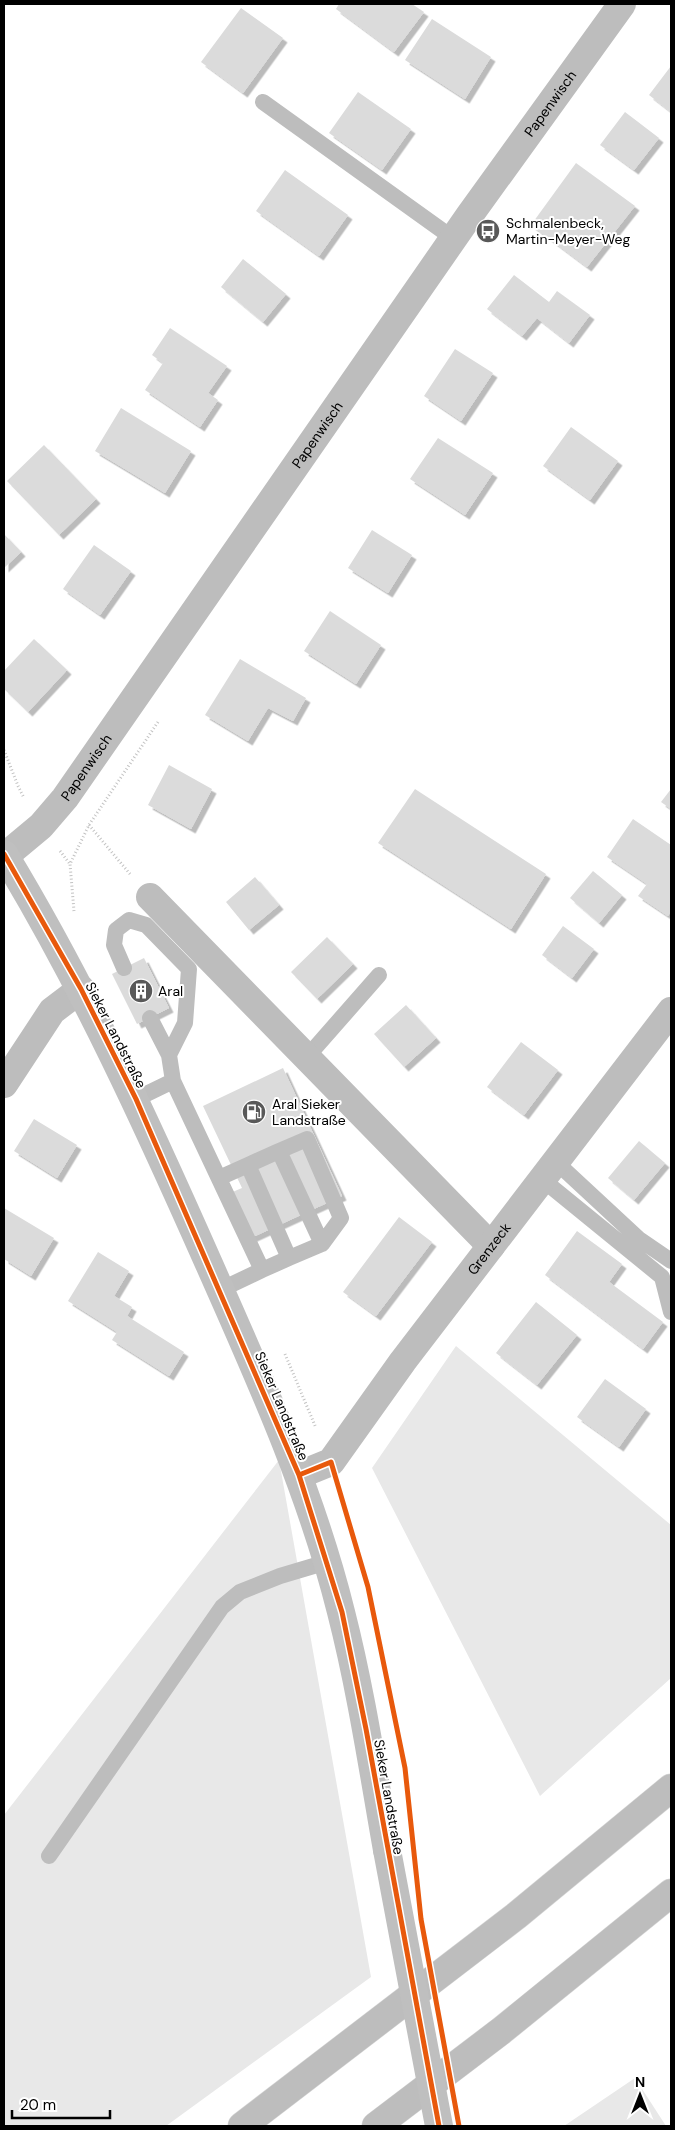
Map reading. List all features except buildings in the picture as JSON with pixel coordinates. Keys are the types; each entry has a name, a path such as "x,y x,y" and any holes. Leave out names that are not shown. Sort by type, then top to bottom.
{"main road":[{"name":"Papenwisch","path":"4,855 41,826 65,798 454,239 622,4"},
{"path":"150,897 491,1246"},
{"path":"4,1084 52,1011 81,989"},
{"name":"Grenzeck","path":"299,1475 331,1462 403,1361 671,1010"},
{"path":"242,2126 516,1916 671,1788"},
{"path":"376,2126 501,2031 671,1893"}],"street":[{"name":"Sieker Landstraße","path":"4,855 81,989 136,1099 299,1475 342,1612 366,1729 439,2126"}],"lane":[{"path":"264,102 454,239"},
{"path":"124,968 114,945 116,930 129,920 146,925 189,969 185,1023 169,1055"},
{"path":"307,1057 379,975"},
{"path":"150,1018 169,1055 173,1081 262,1270"},
{"path":"136,1099 173,1081"},
{"path":"219,1178 307,1139 341,1218 322,1244 220,1290"},
{"path":"279,1151 322,1244"},
{"path":"248,1165 289,1258"},
{"path":"549,1171 671,1261"},
{"path":"549,1171 662,1277 671,1312"},
{"path":"48,1856 222,1607 240,1592 280,1576 327,1562"}],"path":[{"path":"65,798 150,897"},
{"path":"70,864 88,825"}],"shaded area":[{"path":"456,1346 671,1525 671,1678 540,1796 372,1468"},
{"path":"279,1460 371,1977 166,2126 4,2126 4,1815"},
{"path":"635,2078 666,2126 564,2126"}],"cycle path":[{"path":"4,854 81,989 136,1099 299,1475 342,1612 366,1729 439,2126"},
{"path":"299,1475 331,1462 368,1587 405,1768 421,1919 459,2126"}],"place":[{"name":"Schmalenbeck, Martin-Meyer-Weg","path":"488,231"},
{"name":"Aral","path":"141,991"},
{"name":"Aral Sieker Landstraße","path":"254,1112"}]}
